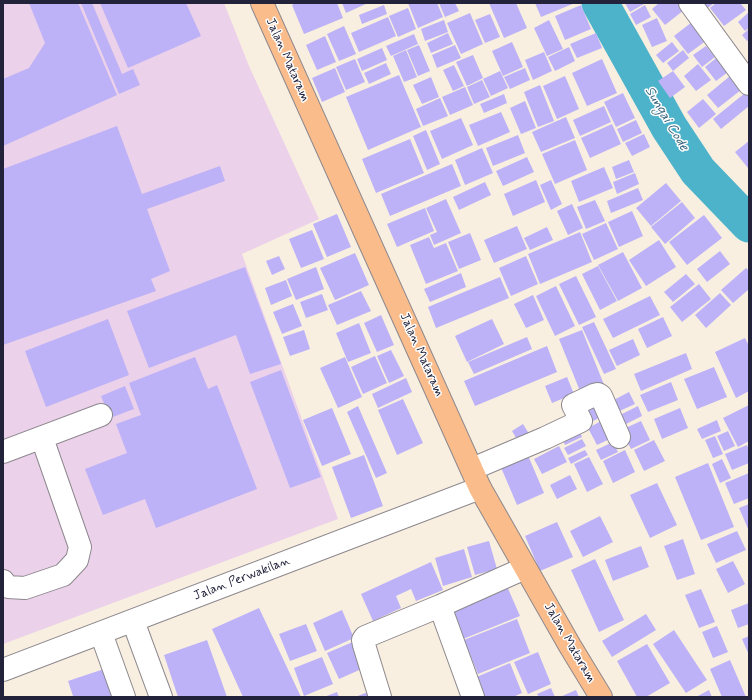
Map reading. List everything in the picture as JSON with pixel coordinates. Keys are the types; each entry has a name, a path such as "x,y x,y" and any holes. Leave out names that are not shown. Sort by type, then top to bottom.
{"main road":[{"name":"Jalan Mataram","path":"262,3 476,479 525,568 601,697"}],"street":[{"path":"690,3 749,84"},
{"name":"Jalan Perwakilan","path":"3,670 133,621 476,479 545,438 581,421 573,405 594,395 598,394 600,396 619,437"},
{"path":"3,452 100,415"},
{"path":"3,581 8,587 25,588 63,574 77,560 80,547 42,438"},
{"path":"380,697 364,645 363,640 365,638 525,568"},
{"path":"440,606 473,697"},
{"path":"133,621 160,697"},
{"path":"101,633 124,697"}],"shaded area":[{"path":"3,3 224,3 249,66 319,219 242,254 338,519 3,644"}],"building":[{"path":"29,3 78,3 117,95 3,146 3,79 29,68 45,43"},
{"path":"81,3 92,3 122,74 133,69 140,85 119,94"},
{"path":"100,3 186,3 201,36 128,68"},
{"path":"296,3 337,3 343,18 304,34 292,5"},
{"path":"342,3 368,3 346,13"},
{"path":"408,3 437,3 443,17 418,28"},
{"path":"439,3 455,3 459,11 445,17"},
{"path":"489,3 516,3 527,28 504,38"},
{"path":"535,3 575,3 541,17"},
{"path":"625,3 644,3 644,4 630,12"},
{"path":"659,3 678,3 684,10 665,25 652,9"},
{"path":"698,3 714,3 703,12"},
{"path":"716,3 740,3 746,10 724,26 710,8"},
{"path":"384,5 387,14 362,24 359,15"},
{"path":"581,5 591,29 565,40 555,16"},
{"path":"645,5 651,17 636,25 630,14"},
{"path":"408,8 416,29 398,37 389,16"},
{"path":"749,12 749,28 745,31 738,22"},
{"path":"470,13 483,44 461,54 447,23"},
{"path":"490,14 500,37 485,43 475,20"},
{"path":"388,17 396,36 359,52 351,33"},
{"path":"657,18 667,41 652,47 642,25"},
{"path":"444,20 448,32 425,41 421,29"},
{"path":"549,20 563,49 547,56 534,28"},
{"path":"692,22 707,40 688,54 674,36"},
{"path":"344,26 356,54 339,61 327,34"},
{"path":"749,29 749,40 747,41 742,35"},
{"path":"448,33 453,44 431,53 427,43"},
{"path":"596,33 602,48 577,58 570,44"},
{"path":"414,34 418,44 391,56 386,46"},
{"path":"325,36 336,62 317,70 306,45"},
{"path":"512,42 523,67 503,76 492,51"},
{"path":"672,42 679,51 663,63 656,55"},
{"path":"419,45 430,71 418,76 407,50"},
{"path":"455,45 461,58 437,68 432,55"},
{"path":"706,46 715,57 702,67 693,55"},
{"path":"569,47 575,61 555,71 548,57"},
{"path":"382,48 387,60 362,71 357,59"},
{"path":"406,50 417,77 404,82 393,56"},
{"path":"683,50 689,58 673,71 667,63"},
{"path":"544,52 552,71 533,80 525,60"},
{"path":"473,55 483,78 467,86 456,62"},
{"path":"720,55 732,69 716,81 705,67"},
{"path":"355,59 365,82 346,90 336,67"},
{"path":"602,59 617,93 587,106 572,73"},
{"path":"386,63 391,74 369,84 364,73"},
{"path":"698,64 711,80 696,91 684,76"},
{"path":"454,65 464,86 453,91 443,70"},
{"path":"335,68 345,92 322,102 312,78"},
{"path":"525,68 530,80 510,89 504,77"},
{"path":"500,71 508,88 491,96 483,79"},
{"path":"673,71 685,87 670,98 658,81"},
{"path":"399,75 421,127 368,150 346,97"},
{"path":"565,76 579,109 557,119 543,86"},
{"path":"730,76 741,90 718,108 707,95"},
{"path":"431,77 439,97 422,104 413,85"},
{"path":"482,80 490,97 474,104 467,87"},
{"path":"540,85 554,121 538,127 524,92"},
{"path":"465,87 473,105 450,115 442,97"},
{"path":"623,93 635,118 616,127 604,102"},
{"path":"745,93 749,97 749,106 721,129 713,119"},
{"path":"504,94 507,103 484,113 480,104"},
{"path":"440,98 448,116 423,126 416,109"},
{"path":"703,99 716,114 699,128 687,112"},
{"path":"525,101 536,128 521,134 510,108"},
{"path":"604,106 611,122 580,136 573,120"},
{"path":"501,112 510,132 478,146 469,125"},
{"path":"566,117 575,138 541,152 532,132"},
{"path":"461,118 473,145 442,159 430,131"},
{"path":"636,120 642,133 623,142 617,129"},
{"path":"612,124 621,144 590,158 581,138"},
{"path":"117,126 142,194 220,166 225,181 147,209 170,271 151,279 156,291 3,345 3,169"},
{"path":"426,130 440,164 427,170 413,136"},
{"path":"644,134 650,147 632,156 625,143"},
{"path":"518,135 525,153 493,166 486,148"},
{"path":"410,139 424,173 376,193 362,159"},
{"path":"575,140 587,170 555,184 542,154"},
{"path":"749,141 749,167 748,168 735,152"},
{"path":"482,148 493,173 465,185 455,160"},
{"path":"527,157 534,172 503,186 496,171"},
{"path":"629,160 634,172 616,179 612,167"},
{"path":"452,164 461,186 390,216 381,194"},
{"path":"604,167 613,188 579,202 571,181"},
{"path":"635,173 639,184 617,194 613,182"},
{"path":"536,180 545,202 513,216 504,194"},
{"path":"551,180 562,204 551,210 540,185"},
{"path":"485,182 491,195 459,210 453,197"},
{"path":"666,183 681,201 651,226 636,208"},
{"path":"638,188 643,200 611,213 607,201"},
{"path":"446,199 461,233 434,245 430,235 437,232 426,208"},
{"path":"595,200 605,221 586,229 577,207"},
{"path":"682,202 695,218 665,244 651,227"},
{"path":"572,204 583,228 568,235 557,211"},
{"path":"425,208 434,231 397,247 387,224"},
{"path":"632,211 643,236 619,247 608,222"},
{"path":"337,214 351,247 327,257 313,224"},
{"path":"704,215 722,238 687,265 669,242"},
{"path":"606,223 618,249 594,260 582,234"},
{"path":"517,226 527,249 494,263 484,240"},
{"path":"547,227 553,240 530,250 524,238"},
{"path":"312,230 324,259 301,268 289,239"},
{"path":"580,232 592,262 540,284 528,254"},
{"path":"470,233 481,260 459,269 448,242"},
{"path":"429,237 434,248 446,243 458,271 426,284 410,245"},
{"path":"659,240 676,267 646,286 629,260"},
{"path":"720,251 730,264 707,282 697,269"},
{"path":"623,252 642,288 618,301 598,265"},
{"path":"355,253 369,285 335,300 320,268"},
{"path":"279,256 285,269 272,275 266,261"},
{"path":"526,256 538,284 511,296 499,268"},
{"path":"598,266 617,301 600,310 582,274"},
{"path":"245,267 281,364 250,374 236,335 149,368 127,311"},
{"path":"316,267 324,289 296,300 287,279"},
{"path":"746,268 749,271 749,289 733,303 721,290"},
{"path":"461,273 466,287 430,302 424,289"},
{"path":"686,274 695,284 673,302 664,292"},
{"path":"576,276 596,317 579,325 559,284"},
{"path":"500,277 509,298 436,328 428,307"},
{"path":"286,280 292,296 271,305 265,288"},
{"path":"699,284 711,299 682,322 670,307"},
{"path":"556,286 575,326 555,336 536,296"},
{"path":"361,291 371,311 337,325 328,305"},
{"path":"720,293 731,305 706,328 695,315"},
{"path":"322,294 328,310 306,318 300,302"},
{"path":"533,295 544,320 526,328 514,304"},
{"path":"650,296 660,315 613,338 603,319"},
{"path":"293,304 302,326 282,334 273,312"},
{"path":"381,315 394,345 377,352 364,323"},
{"path":"663,317 672,336 647,348 638,329"},
{"path":"108,319 129,375 46,407 25,351"},
{"path":"492,319 504,344 467,362 455,336"},
{"path":"594,322 616,369 604,374 582,327"},
{"path":"359,323 371,353 348,362 336,333"},
{"path":"304,330 310,349 290,356 283,337"},
{"path":"582,330 605,387 582,396 559,339"},
{"path":"527,337 532,349 474,374 468,362"},
{"path":"745,338 749,346 749,391 736,398 715,352"},
{"path":"633,339 640,355 617,366 609,350"},
{"path":"547,346 557,372 475,406 464,381"},
{"path":"391,350 404,376 389,383 377,356"},
{"path":"686,353 692,369 641,391 634,374"},
{"path":"375,356 387,383 363,394 351,367"},
{"path":"195,357 208,389 217,385 257,489 156,528 145,499 103,515 85,469 127,453 116,424 141,415 129,383"},
{"path":"345,357 362,397 338,408 320,368"},
{"path":"714,367 727,397 697,409 684,379"},
{"path":"281,370 321,477 290,488 250,382"},
{"path":"567,377 574,394 552,403 545,386"},
{"path":"406,378 412,392 378,408 372,394"},
{"path":"671,382 678,400 648,412 640,395"},
{"path":"125,386 134,409 110,418 101,396"},
{"path":"629,392 635,404 613,414 608,403"},
{"path":"403,399 423,443 397,455 378,410"},
{"path":"595,401 603,416 587,424 580,409"},
{"path":"749,405 749,441 738,447 723,418"},
{"path":"358,406 387,473 376,478 347,412"},
{"path":"638,406 642,416 620,427 616,417"},
{"path":"332,408 351,454 322,466 303,420"},
{"path":"680,408 688,428 662,439 654,419"},
{"path":"607,418 616,436 597,445 588,428"},
{"path":"717,420 721,431 702,439 697,429"},
{"path":"641,421 650,440 631,449 621,430"},
{"path":"523,424 531,437 519,443 512,431"},
{"path":"578,428 582,437 565,445 561,436"},
{"path":"728,431 735,446 724,451 717,436"},
{"path":"715,436 723,454 713,458 705,440"},
{"path":"582,439 586,446 568,455 564,448"},
{"path":"654,440 665,461 644,471 634,450"},
{"path":"613,442 618,452 601,460 596,450"},
{"path":"747,445 749,450 749,463 732,470 725,454"},
{"path":"559,446 567,462 542,474 534,459"},
{"path":"585,450 588,455 571,464 568,458"},
{"path":"625,450 635,472 613,483 603,461"},
{"path":"527,453 544,493 517,505 500,465"},
{"path":"364,455 383,506 351,518 332,467"},
{"path":"589,457 603,484 587,492 574,464"},
{"path":"722,459 731,478 720,483 712,464"},
{"path":"708,463 734,527 701,540 675,477"},
{"path":"749,473 749,498 734,504 725,483"},
{"path":"570,475 577,489 557,499 550,485"},
{"path":"657,483 677,525 650,538 630,495"},
{"path":"749,504 749,531 739,508"},
{"path":"600,516 613,542 583,557 570,531"},
{"path":"557,522 573,557 540,571 525,536"},
{"path":"737,531 746,550 716,563 707,544"},
{"path":"683,539 695,574 677,580 664,546"},
{"path":"489,541 497,569 475,575 467,547"},
{"path":"641,546 649,567 613,581 605,560"},
{"path":"464,549 472,577 443,586 435,558"},
{"path":"595,559 624,620 599,632 571,570"},
{"path":"733,561 745,584 728,593 716,569"},
{"path":"431,562 443,590 416,601 411,589 396,596 401,608 373,621 361,594"},
{"path":"506,584 520,616 463,639 450,607"},
{"path":"701,589 715,622 699,628 685,595"},
{"path":"749,603 749,624 738,628 731,610"},
{"path":"259,608 301,697 243,697 212,629"},
{"path":"342,610 354,638 325,651 313,623"},
{"path":"646,614 656,630 612,657 602,641"},
{"path":"517,619 530,653 478,674 464,640"},
{"path":"306,624 317,651 290,661 279,634"},
{"path":"717,626 728,652 713,658 702,632"},
{"path":"674,630 707,680 686,693 653,644"},
{"path":"749,636 749,655 742,639"},
{"path":"207,640 227,697 178,697 164,655"},
{"path":"355,641 366,667 339,679 327,653"},
{"path":"647,644 670,683 646,697 637,697 617,661"},
{"path":"538,652 551,684 528,694 514,662"},
{"path":"322,657 333,684 304,696 294,668"},
{"path":"730,660 746,697 722,697 710,669"},
{"path":"510,663 522,693 513,697 482,697 474,678"},
{"path":"119,664 130,697 70,697 73,696 68,681"},
{"path":"551,688 555,697 539,697 537,694"},
{"path":"373,690 376,697 355,697"},
{"path":"576,690 579,697 560,697"},
{"path":"709,690 712,697 696,697"},
{"path":"337,692 339,697 324,697"}],"waterway":[{"name":"Sungai Code","path":"600,3 669,127 698,171 749,224"}]}
